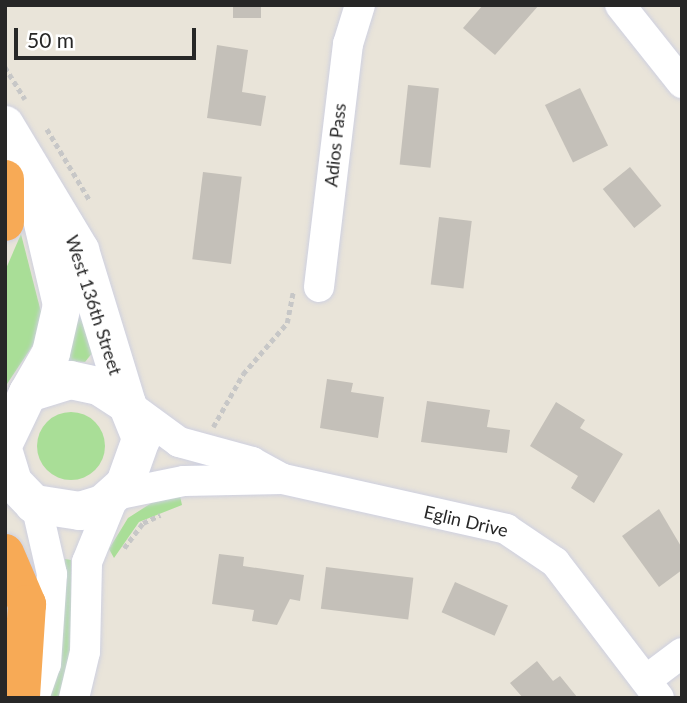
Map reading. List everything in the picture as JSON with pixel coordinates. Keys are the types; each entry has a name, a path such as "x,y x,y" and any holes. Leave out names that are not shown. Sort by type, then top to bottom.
{"highway":[{"path":"5,222 19,176"},
{"path":"5,553 27,604 21,698"}],"street":[{"name":"Adios Pass","path":"307,287 348,44 360,5"},
{"path":"620,5 682,83"},
{"name":"West 136th Street","path":"5,125 62,305 51,353 19,399 5,441"},
{"name":"West 136th Street","path":"19,176 62,212 80,250 128,405 138,422 140,453 114,496"},
{"path":"19,399 78,381 128,405"},
{"name":"Eglin Drive","path":"128,405 180,442 252,462 283,479"},
{"path":"5,455 13,482 25,501 52,574 46,664 34,698"},
{"name":"Eglin Drive","path":"114,496 184,481 283,479 517,533 555,562 652,689"},
{"path":"25,501 72,512 114,496"},
{"path":"74,698 85,652 87,562 114,496"},
{"path":"652,689 682,653"}],"path":[{"path":"212,431 243,374 287,323 307,287"},
{"path":"122,551 143,523 170,512"}],"green space":[{"path":"21,234 42,316 37,339 5,387 5,271"},
{"path":"83,316 93,352 85,362 67,361 77,317"},
{"path":"71,412 84,415 95,422 102,433 105,446 102,459 95,470 84,477 71,480 58,477 47,470 40,459 37,446 40,433 47,422 58,415"},
{"path":"180,496 182,505 139,522 114,558 109,549 128,518 153,502"},
{"path":"65,559 71,560 72,643 60,698 49,698"}],"building":[{"path":"233,5 261,5 261,18 233,18"},
{"path":"483,5 539,5 495,55 463,28"},
{"path":"217,45 248,50 242,92 266,96 261,126 207,118"},
{"path":"408,85 439,88 430,168 400,165"},
{"path":"580,88 608,146 573,163 545,105"},
{"path":"630,167 661,206 634,228 603,189"},
{"path":"203,172 242,177 231,264 192,259"},
{"path":"439,217 472,221 463,289 431,284"},
{"path":"327,379 353,383 351,392 384,397 378,438 320,428"},
{"path":"427,401 490,410 487,427 510,430 507,453 421,442"},
{"path":"556,402 585,420 580,428 623,454 594,503 571,488 578,476 530,446"},
{"path":"659,509 682,548 682,570 659,587 622,536"},
{"path":"219,554 244,557 243,566 304,575 300,601 290,599 277,625 252,621 254,610 212,604"},
{"path":"326,567 413,578 408,619 321,609"},
{"path":"455,582 508,606 495,636 442,612"},
{"path":"537,661 553,681 560,676 577,697 523,698 510,683"}]}
